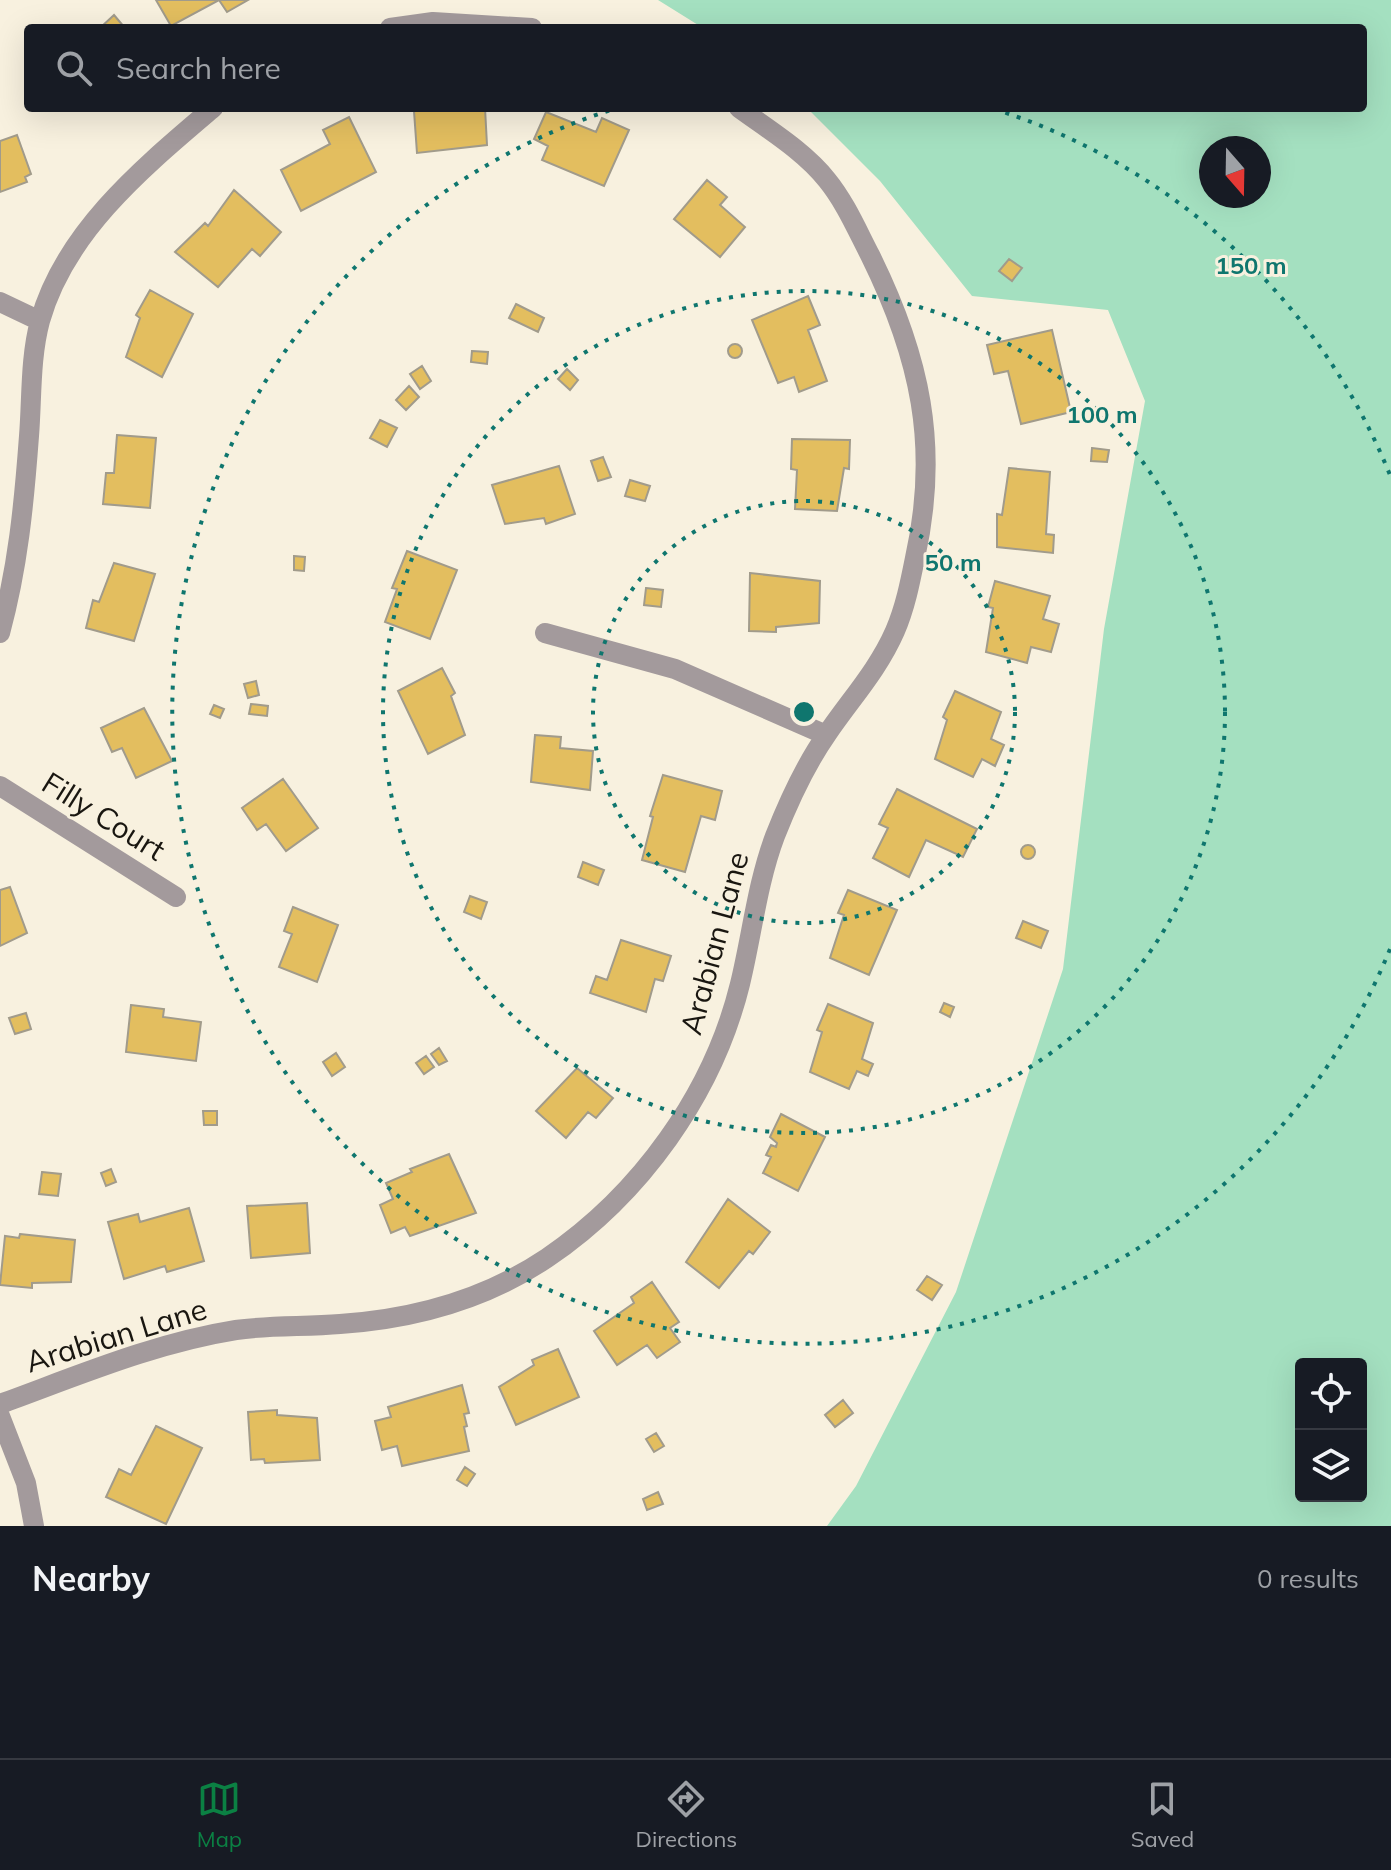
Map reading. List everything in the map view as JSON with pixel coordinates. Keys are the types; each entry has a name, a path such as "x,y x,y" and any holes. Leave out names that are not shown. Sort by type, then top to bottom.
{"street":[{"path":"419,24 466,24"},
{"path":"0,633 22,537 40,321 61,272 94,223 126,186 209,112"},
{"name":"Arabian Lane","path":"0,1404 136,1354 209,1336 262,1328 362,1322 439,1307 513,1279 582,1231 620,1198 647,1166 698,1092 739,991 756,906 775,835 826,735 866,682 895,632 922,529 927,435 901,325 883,281 838,195 825,178 789,144 745,112"},
{"path":"0,302 40,321"},
{"path":"545,633 675,669 826,735"},
{"name":"Filly Court","path":"0,786 176,897"},
{"path":"0,1416 26,1483 34,1526"}],"green space":[{"path":"658,0 1391,0 1391,1526 827,1526 856,1486 956,1292 1063,969 1104,629 1145,401 1108,310 972,296 880,181 811,112 1367,112 1367,24 697,24"}],"building":[{"path":"156,0 219,0 175,24 170,24"},
{"path":"219,0 248,0 227,12"},
{"path":"114,15 122,24 104,24"},
{"path":"414,112 485,112 487,145 417,153"},
{"path":"546,112 596,132 602,118 629,130 604,186 542,160 548,146 534,139"},
{"path":"349,117 376,172 301,211 281,170 330,144 323,130"},
{"path":"17,135 31,174 25,177 27,182 0,192 0,141"},
{"path":"707,180 727,197 720,205 745,227 720,257 674,219"},
{"path":"234,190 281,232 260,256 252,249 218,287 175,252 205,223 208,226"},
{"path":"1009,259 1022,268 1012,281 999,271"},
{"path":"150,290 193,314 162,377 126,357 140,318 136,315"},
{"path":"808,296 820,325 808,330 827,381 799,392 794,377 778,383 752,320"},
{"path":"516,304 544,318 538,332 509,318"},
{"path":"1052,330 1071,412 1021,424 1008,371 994,374 987,345"},
{"path":"735,344 742,351 735,358 728,351"},
{"path":"472,351 488,352 487,364 471,362"},
{"path":"422,366 431,381 420,389 410,374"},
{"path":"567,369 578,380 570,390 558,379"},
{"path":"409,386 419,397 406,410 396,400"},
{"path":"380,420 397,428 387,447 370,438"},
{"path":"117,435 156,438 150,508 103,504 106,473 114,473"},
{"path":"792,439 850,440 849,469 844,468 837,511 795,509 797,470 791,469"},
{"path":"1092,448 1109,450 1107,462 1091,461"},
{"path":"603,457 611,477 598,481 591,461"},
{"path":"559,466 575,514 546,524 544,518 505,524 492,485"},
{"path":"1009,468 1050,472 1046,534 1054,535 1053,553 997,547 997,514 1002,515"},
{"path":"630,480 650,486 645,501 625,496"},
{"path":"407,551 457,570 430,639 385,622 397,589 392,588"},
{"path":"294,556 305,557 304,571 294,570"},
{"path":"114,563 155,574 134,641 86,628 93,600 99,602"},
{"path":"750,573 820,581 819,623 776,627 776,632 749,631"},
{"path":"995,581 1050,596 1043,619 1059,624 1051,652 1031,647 1027,663 986,652 993,608 988,607"},
{"path":"646,588 663,590 661,607 644,605"},
{"path":"442,668 455,693 451,696 465,735 428,754 398,691"},
{"path":"256,681 259,695 248,698 244,684"},
{"path":"955,691 1001,712 991,739 1004,745 995,766 982,759 973,777 935,759 947,720 943,717"},
{"path":"251,704 268,706 267,716 249,714"},
{"path":"214,705 224,709 220,718 210,714"},
{"path":"144,708 172,761 136,778 122,748 112,752 101,728"},
{"path":"535,735 561,737 560,748 593,751 590,790 531,782"},
{"path":"663,775 722,791 715,820 701,816 685,872 642,860 653,817 650,816"},
{"path":"283,779 318,828 286,851 266,824 257,830 242,808"},
{"path":"897,789 977,829 963,857 926,840 909,877 873,858 888,828 879,824"},
{"path":"1028,845 1035,852 1028,859 1021,852"},
{"path":"583,862 604,870 598,885 578,877"},
{"path":"10,887 27,933 0,946 0,890"},
{"path":"848,890 897,910 869,975 830,958 844,915 838,913"},
{"path":"470,896 487,902 481,919 464,912"},
{"path":"293,907 338,925 317,982 279,967 292,934 284,931"},
{"path":"1023,921 1048,931 1041,948 1016,938"},
{"path":"621,940 671,956 663,981 655,979 646,1012 590,993 596,976 607,980"},
{"path":"944,1003 954,1007 950,1017 940,1012"},
{"path":"828,1004 873,1023 862,1059 873,1064 868,1076 857,1071 849,1089 810,1072 822,1032 817,1030"},
{"path":"131,1005 164,1009 163,1017 201,1022 196,1061 126,1052"},
{"path":"26,1013 31,1029 15,1034 9,1018"},
{"path":"439,1048 447,1061 439,1065 431,1054"},
{"path":"336,1053 345,1067 332,1076 323,1062"},
{"path":"426,1056 434,1067 424,1074 416,1063"},
{"path":"577,1068 613,1098 596,1118 588,1112 566,1138 536,1111"},
{"path":"203,1111 217,1111 217,1125 204,1125"},
{"path":"781,1114 825,1137 798,1191 763,1173 771,1157 766,1155 771,1145 776,1147 777,1143 770,1137"},
{"path":"449,1154 476,1213 410,1236 405,1227 391,1233 380,1205 393,1199 386,1183 412,1172 410,1169"},
{"path":"111,1169 116,1182 106,1186 101,1173"},
{"path":"42,1172 61,1174 58,1196 39,1194"},
{"path":"728,1199 770,1232 753,1254 749,1251 719,1288 686,1262"},
{"path":"307,1203 310,1253 251,1258 247,1206"},
{"path":"189,1208 204,1261 167,1272 165,1266 124,1279 108,1222 138,1214 140,1222"},
{"path":"20,1234 75,1240 71,1282 32,1283 32,1288 0,1285 5,1236 19,1238"},
{"path":"927,1276 942,1285 932,1300 917,1290"},
{"path":"652,1282 679,1322 670,1328 680,1342 657,1358 647,1345 617,1365 594,1331 634,1303 631,1297"},
{"path":"558,1349 579,1397 516,1425 499,1387 534,1365 532,1360"},
{"path":"462,1385 469,1413 464,1414 467,1426 464,1427 469,1451 402,1466 397,1446 382,1450 375,1421 391,1417 388,1407"},
{"path":"843,1400 853,1413 835,1427 825,1415"},
{"path":"277,1410 277,1415 317,1418 320,1460 265,1463 264,1459 251,1460 248,1412"},
{"path":"156,1426 202,1448 166,1524 106,1497 119,1469 131,1475"},
{"path":"656,1433 664,1446 654,1452 646,1439"},
{"path":"465,1467 475,1474 467,1486 457,1480"},
{"path":"658,1492 663,1504 647,1510 643,1499"}]}
